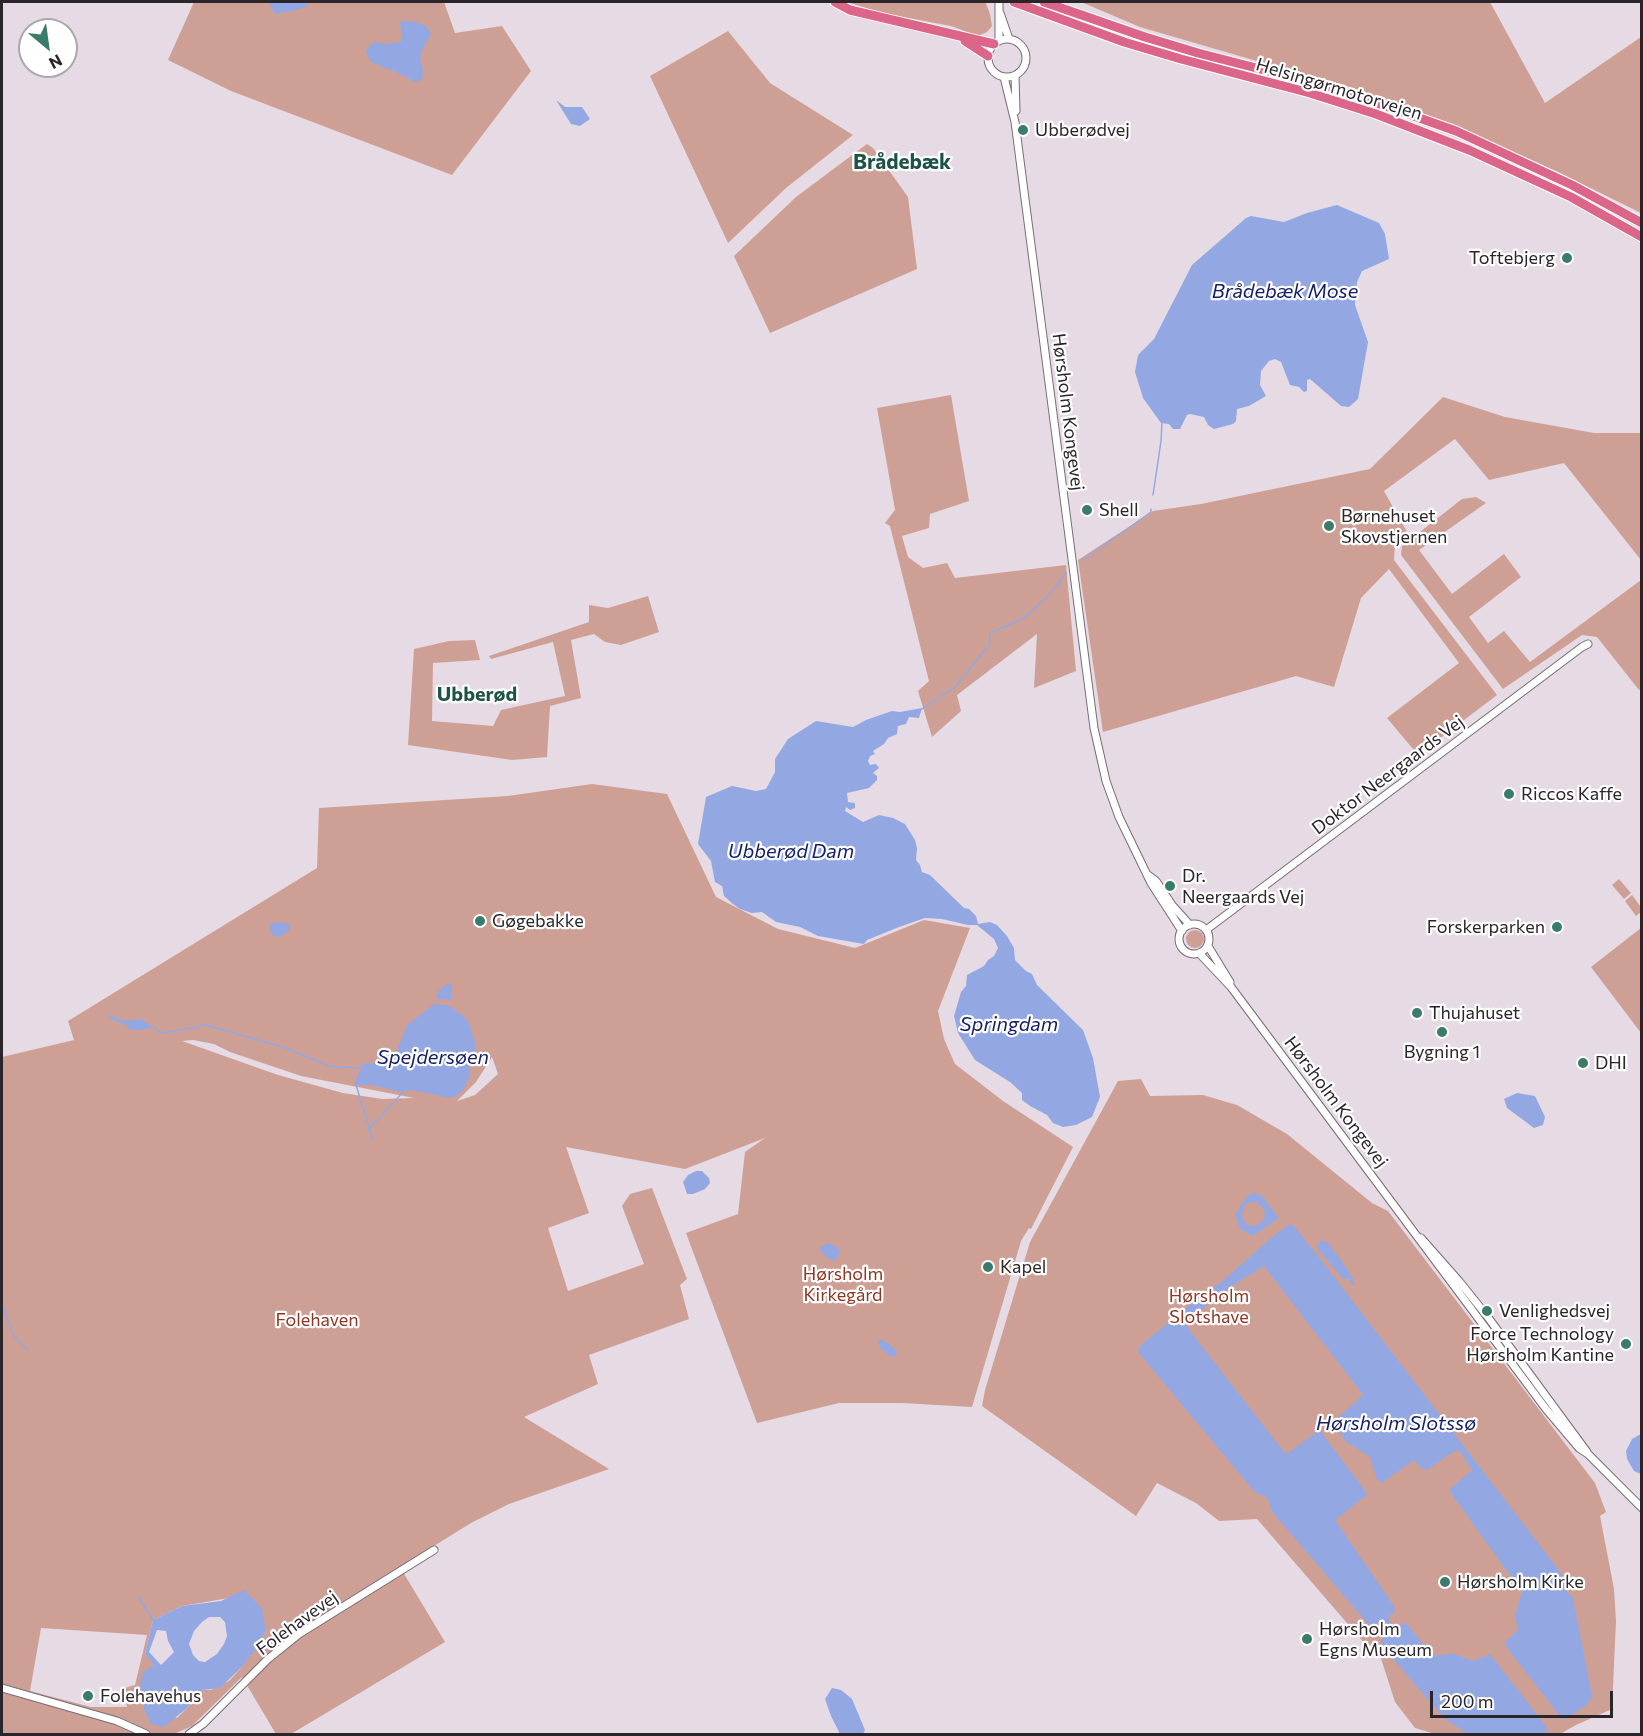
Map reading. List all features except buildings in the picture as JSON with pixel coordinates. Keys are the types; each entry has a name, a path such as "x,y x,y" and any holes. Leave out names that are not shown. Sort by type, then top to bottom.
{"highway":[{"path":"835,2 850,10 955,35 996,42"},
{"path":"1000,2 1062,20"},
{"name":"Helsingørmotorvejen","path":"1014,2 1181,59 1310,93 1376,114 1469,150 1562,193 1641,237"},
{"name":"Helsingørmotorvejen","path":"1044,2 1156,40 1338,89 1446,128 1572,184 1641,223"},
{"path":"955,35 988,56"}],"main road":[{"path":"996,42 1009,39 1019,43 1026,56 1024,67 1015,75 1004,77 992,70 989,63 988,56 996,42 1000,2"},
{"path":"1000,13 1009,39"},
{"name":"Hørsholm Kongevej","path":"1015,75 1016,122 1094,728 1106,781 1119,817 1149,874 1151,883 1182,931"},
{"name":"Hørsholm Kongevej","path":"1004,77 1016,122"},
{"name":"Doktor Neergaards Vej","path":"1206,930 1588,644"},
{"name":"Hørsholm Kongevej","path":"1149,874 1190,925"},
{"path":"1190,925 1201,926 1206,930 1208,946 1199,953 1192,954 1183,948 1180,940 1182,931 1190,925"},
{"name":"Hørsholm Kongevej","path":"1208,946 1232,987 1417,1234 1459,1281 1588,1454 1641,1508"},
{"name":"Hørsholm Kongevej","path":"1199,953 1232,987"},
{"name":"Hørsholm Kongevej","path":"1417,1234 1425,1249 1453,1287 1546,1409 1579,1448 1588,1454"},
{"path":"1453,1287 1463,1295 1502,1346 1511,1349"},
{"name":"Folehavevej","path":"189,1734 203,1724 268,1659 299,1634 434,1550"},
{"path":"2,1688 117,1720 146,1734"}],"green space":[{"path":"194,2 444,2 455,33 502,26 531,71 452,175 231,91 168,60"},
{"path":"847,2 982,2 986,3 992,26 987,32 978,36 951,26 882,13"},
{"path":"1081,2 1490,2 1545,103 1641,37 1641,213 1558,172 1457,127 1346,87 1140,27"},
{"path":"728,31 770,83 853,135 786,188 728,243 650,76"},
{"path":"867,144 873,148 908,197 917,269 770,333 734,256 796,197"},
{"path":"951,395 969,501 930,514 929,528 902,536 908,557 923,568 947,563 955,578 1066,565 1076,671 1034,688 1037,634 957,695 961,711 932,737 918,691 929,681 890,526 885,523 895,510 877,408"},
{"path":"1443,397 1505,417 1594,433 1641,433 1641,560 1564,463 1489,480 1455,439 1384,491 1407,532 1395,544 1394,560 1497,695 1418,755 1387,718 1459,663 1389,569 1361,598 1334,687 1296,676 1103,732 1078,560 1153,511 1201,504 1370,469"},
{"path":"1476,497 1486,503 1419,550 1452,594 1504,554 1521,577 1469,617 1488,643 1504,631 1530,662 1641,580 1641,688 1639,690 1597,637 1582,635 1503,689 1401,555 1402,546 1462,499"},
{"path":"648,596 659,632 621,645 605,642 594,634 571,640 581,698 550,706 547,757 512,760 408,745 414,649 449,641 475,640 480,660 433,663 432,721 493,726 501,710 565,696 553,642 491,659 489,656 589,622 589,605 608,608"},
{"path":"592,784 667,794 716,897 778,929 855,948 924,920 970,928 938,1011 944,1039 955,1064 1003,1101 1073,1147 1031,1229 1029,1228 1021,1241 972,1407 902,1403 839,1403 757,1423 686,1233 738,1214 745,1152 765,1138 685,1169 566,1147 589,1213 548,1228 568,1291 644,1264 622,1206 630,1194 652,1188 687,1279 680,1285 689,1319 589,1355 598,1384 524,1417 609,1469 509,1504 471,1523 400,1567 445,1642 291,1734 276,1734 242,1677 192,1726 174,1734 2,1734 2,1057 74,1040 68,1021 317,868 319,808 508,796","holes":["193,1040 214,1044 230,1052 301,1076 414,1098 382,1099 343,1093 278,1075 182,1041","492,1057 498,1074 475,1095 457,1101 476,1082","229,1598 266,1631 241,1668 229,1681 211,1690 197,1693 177,1718 143,1696 140,1685 155,1665 145,1654 153,1620 182,1606","41,1628 147,1635 135,1685 124,1688 127,1707 91,1707 30,1691"]},
{"path":"1619,879 1631,893 1624,899 1612,885"},
{"path":"1632,895 1641,907 1641,912 1636,916 1625,901"},
{"path":"1641,928 1641,1033 1591,967"},
{"path":"1195,930 1201,933 1204,939 1201,945 1195,948 1189,945 1186,939 1189,933"},
{"name":"Hørsholm Slotshave","path":"1141,1079 1150,1096 1203,1095 1237,1105 1287,1134 1372,1203 1388,1211 1595,1483 1606,1512 1600,1516 1614,1589 1616,1621 1612,1709 1560,1734 1435,1734 1415,1728 1395,1702 1377,1646 1366,1645 1257,1519 1219,1521 1196,1503 1157,1483 1136,1516 982,1406 1030,1242 1118,1081"}],"water":[{"path":"268,2 310,2 305,7 294,11 275,14"},
{"path":"407,21 426,26 431,34 422,50 420,60 423,69 422,80 415,82 375,64 369,60 366,52 370,45 376,42 388,44 402,41 400,22"},
{"path":"556,100 565,107 582,107 590,119 580,126 571,124"},
{"name":"Brådebæk Mose","path":"1337,205 1379,223 1385,234 1389,259 1362,271 1357,282 1355,305 1368,342 1358,399 1349,407 1341,406 1310,379 1307,380 1307,391 1304,392 1299,387 1290,385 1281,362 1275,359 1269,361 1261,371 1260,385 1266,396 1249,406 1237,409 1236,421 1233,424 1214,429 1208,425 1204,417 1190,414 1187,415 1180,429 1173,429 1169,424 1161,423 1143,398 1135,372 1138,355 1154,339 1192,265 1246,218 1251,216 1284,222"},
{"name":"Ubberød Dam","path":"922,708 919,718 909,717 906,724 898,726 897,734 888,738 884,744 873,751 875,754 870,756 868,761 870,765 876,764 879,768 873,773 877,776 877,780 869,788 847,793 848,802 855,803 855,808 850,810 846,807 845,811 863,822 879,815 905,824 915,840 916,860 922,872 930,875 964,908 969,909 976,916 978,924 990,922 997,925 1014,948 1015,960 1032,974 1037,985 1083,1030 1093,1058 1100,1097 1092,1117 1076,1125 1063,1127 1053,1123 1047,1115 1022,1100 1022,1093 1010,1082 975,1060 958,1033 954,1016 961,992 966,986 967,975 984,966 998,948 994,939 977,925 925,918 867,940 864,944 818,936 800,927 776,922 762,912 752,913 733,904 724,896 722,886 715,882 711,861 698,844 706,797 732,786 756,791 766,789 775,772 775,759 788,739 816,721 853,727 892,711"},
{"path":"277,922 289,924 290,930 279,937 273,936 269,928 271,924"},
{"path":"449,983 452,985 451,1000 436,999 438,991"},
{"name":"Spejdersøen","path":"434,1004 448,1005 462,1015 468,1021 474,1038 476,1047 469,1066 470,1076 463,1090 450,1098 411,1090 400,1092 371,1085 355,1085 363,1064 392,1063 407,1025"},
{"path":"107,1014 125,1021 141,1019 153,1027 130,1030 126,1025 111,1019"},
{"path":"1517,1093 1535,1096 1545,1117 1543,1125 1534,1128 1507,1108 1504,1099"},
{"path":"702,1171 709,1178 710,1183 705,1189 687,1194 683,1182 688,1175"},
{"path":"1255,1193 1263,1197 1279,1218 1253,1236 1240,1229 1235,1214 1248,1195","holes":["1257,1202 1265,1211 1264,1219 1257,1225 1251,1226 1245,1223 1242,1215 1245,1205"]},
{"name":"Hørsholm Slotssø","path":"1290,1224 1318,1256 1568,1585 1566,1591 1573,1598 1592,1695 1589,1703 1566,1719 1562,1719 1505,1645 1506,1641 1518,1630 1515,1615 1522,1592 1450,1492 1450,1489 1472,1470 1460,1451 1453,1452 1427,1470 1422,1469 1414,1460 1382,1483 1377,1480 1370,1457 1346,1442 1333,1422 1363,1395 1264,1266 1227,1289 1186,1323 1187,1327 1284,1452 1288,1453 1318,1431 1321,1432 1366,1492 1367,1495 1335,1520 1394,1606 1395,1612 1388,1617 1392,1625 1396,1627 1402,1623 1408,1625 1431,1654 1436,1656 1452,1653 1473,1661 1490,1654 1548,1729 1544,1734 1467,1734 1443,1717 1381,1645 1381,1640 1391,1631 1387,1623 1383,1621 1371,1626 1368,1624 1273,1513 1266,1496 1253,1490 1138,1352 1141,1345 1202,1295 1219,1284"},
{"path":"1322,1240 1327,1242 1339,1257 1355,1285 1352,1285 1349,1278 1343,1279 1317,1248"},
{"path":"828,1243 840,1251 835,1261 820,1251 821,1246"},
{"path":"882,1339 894,1348 896,1356 890,1357 881,1350 878,1342"},
{"path":"1641,1434 1641,1474 1634,1471 1627,1459 1626,1451 1632,1439"},
{"path":"244,1590 262,1608 266,1631 241,1668 220,1688 197,1693 187,1708 164,1727 151,1724 144,1709 140,1685 142,1673 154,1665 145,1654 153,1620 182,1606 221,1601","holes":["209,1617 220,1617 225,1622 227,1636 217,1654 205,1662 199,1661 193,1655 189,1644 194,1631","157,1630 166,1631 174,1652 161,1665 149,1652"]},
{"path":"832,1688 841,1690 852,1699 865,1730 863,1734 840,1734 825,1699"}],"waterway":[{"path":"1153,495 1162,422"},
{"path":"1084,560 1151,512 1151,509"},
{"path":"922,709 955,687 989,645 990,633 1024,618 1048,596 1066,573"},
{"path":"153,1026 159,1032 164,1033 206,1025 286,1048 329,1066 360,1068"},
{"path":"356,1085 373,1140"},
{"path":"369,1129 405,1090"},
{"path":"2,1304 14,1336 28,1350"},
{"path":"138,1596 153,1620"}],"place":[{"name":"Ubberødvej","path":"1023,130"},
{"name":"Toftebjerg","path":"1567,258"},
{"name":"Shell","path":"1087,510"},
{"name":"Børnehuset Skovstjernen","path":"1329,526"},
{"name":"Riccos Kaffe","path":"1509,794"},
{"name":"Dr. Neergaards Vej","path":"1170,886"},
{"name":"Gøgebakke","path":"480,921"},
{"name":"Forskerparken","path":"1557,927"},
{"name":"Thujahuset","path":"1417,1013"},
{"name":"Bygning 1","path":"1442,1032"},
{"name":"DHI","path":"1583,1063"},
{"name":"Kapel","path":"988,1267"},
{"name":"Venlighedsvej","path":"1487,1311"},
{"name":"Force Technology Hørsholm Kantine","path":"1626,1344"},
{"name":"Hørsholm Kirke","path":"1445,1582"},
{"name":"Hørsholm Egns Museum","path":"1307,1639"},
{"name":"Folehavehus","path":"88,1696"}],"district":[{"name":"Brådebæk","path":"902,162"},
{"name":"Ubberød","path":"477,694"}],"water label":[{"name":"Springdam","path":"1009,1024"}],"park label":[{"name":"Hørsholm Kirkegård","path":"843,1284"},
{"name":"Folehaven","path":"317,1320"}]}
